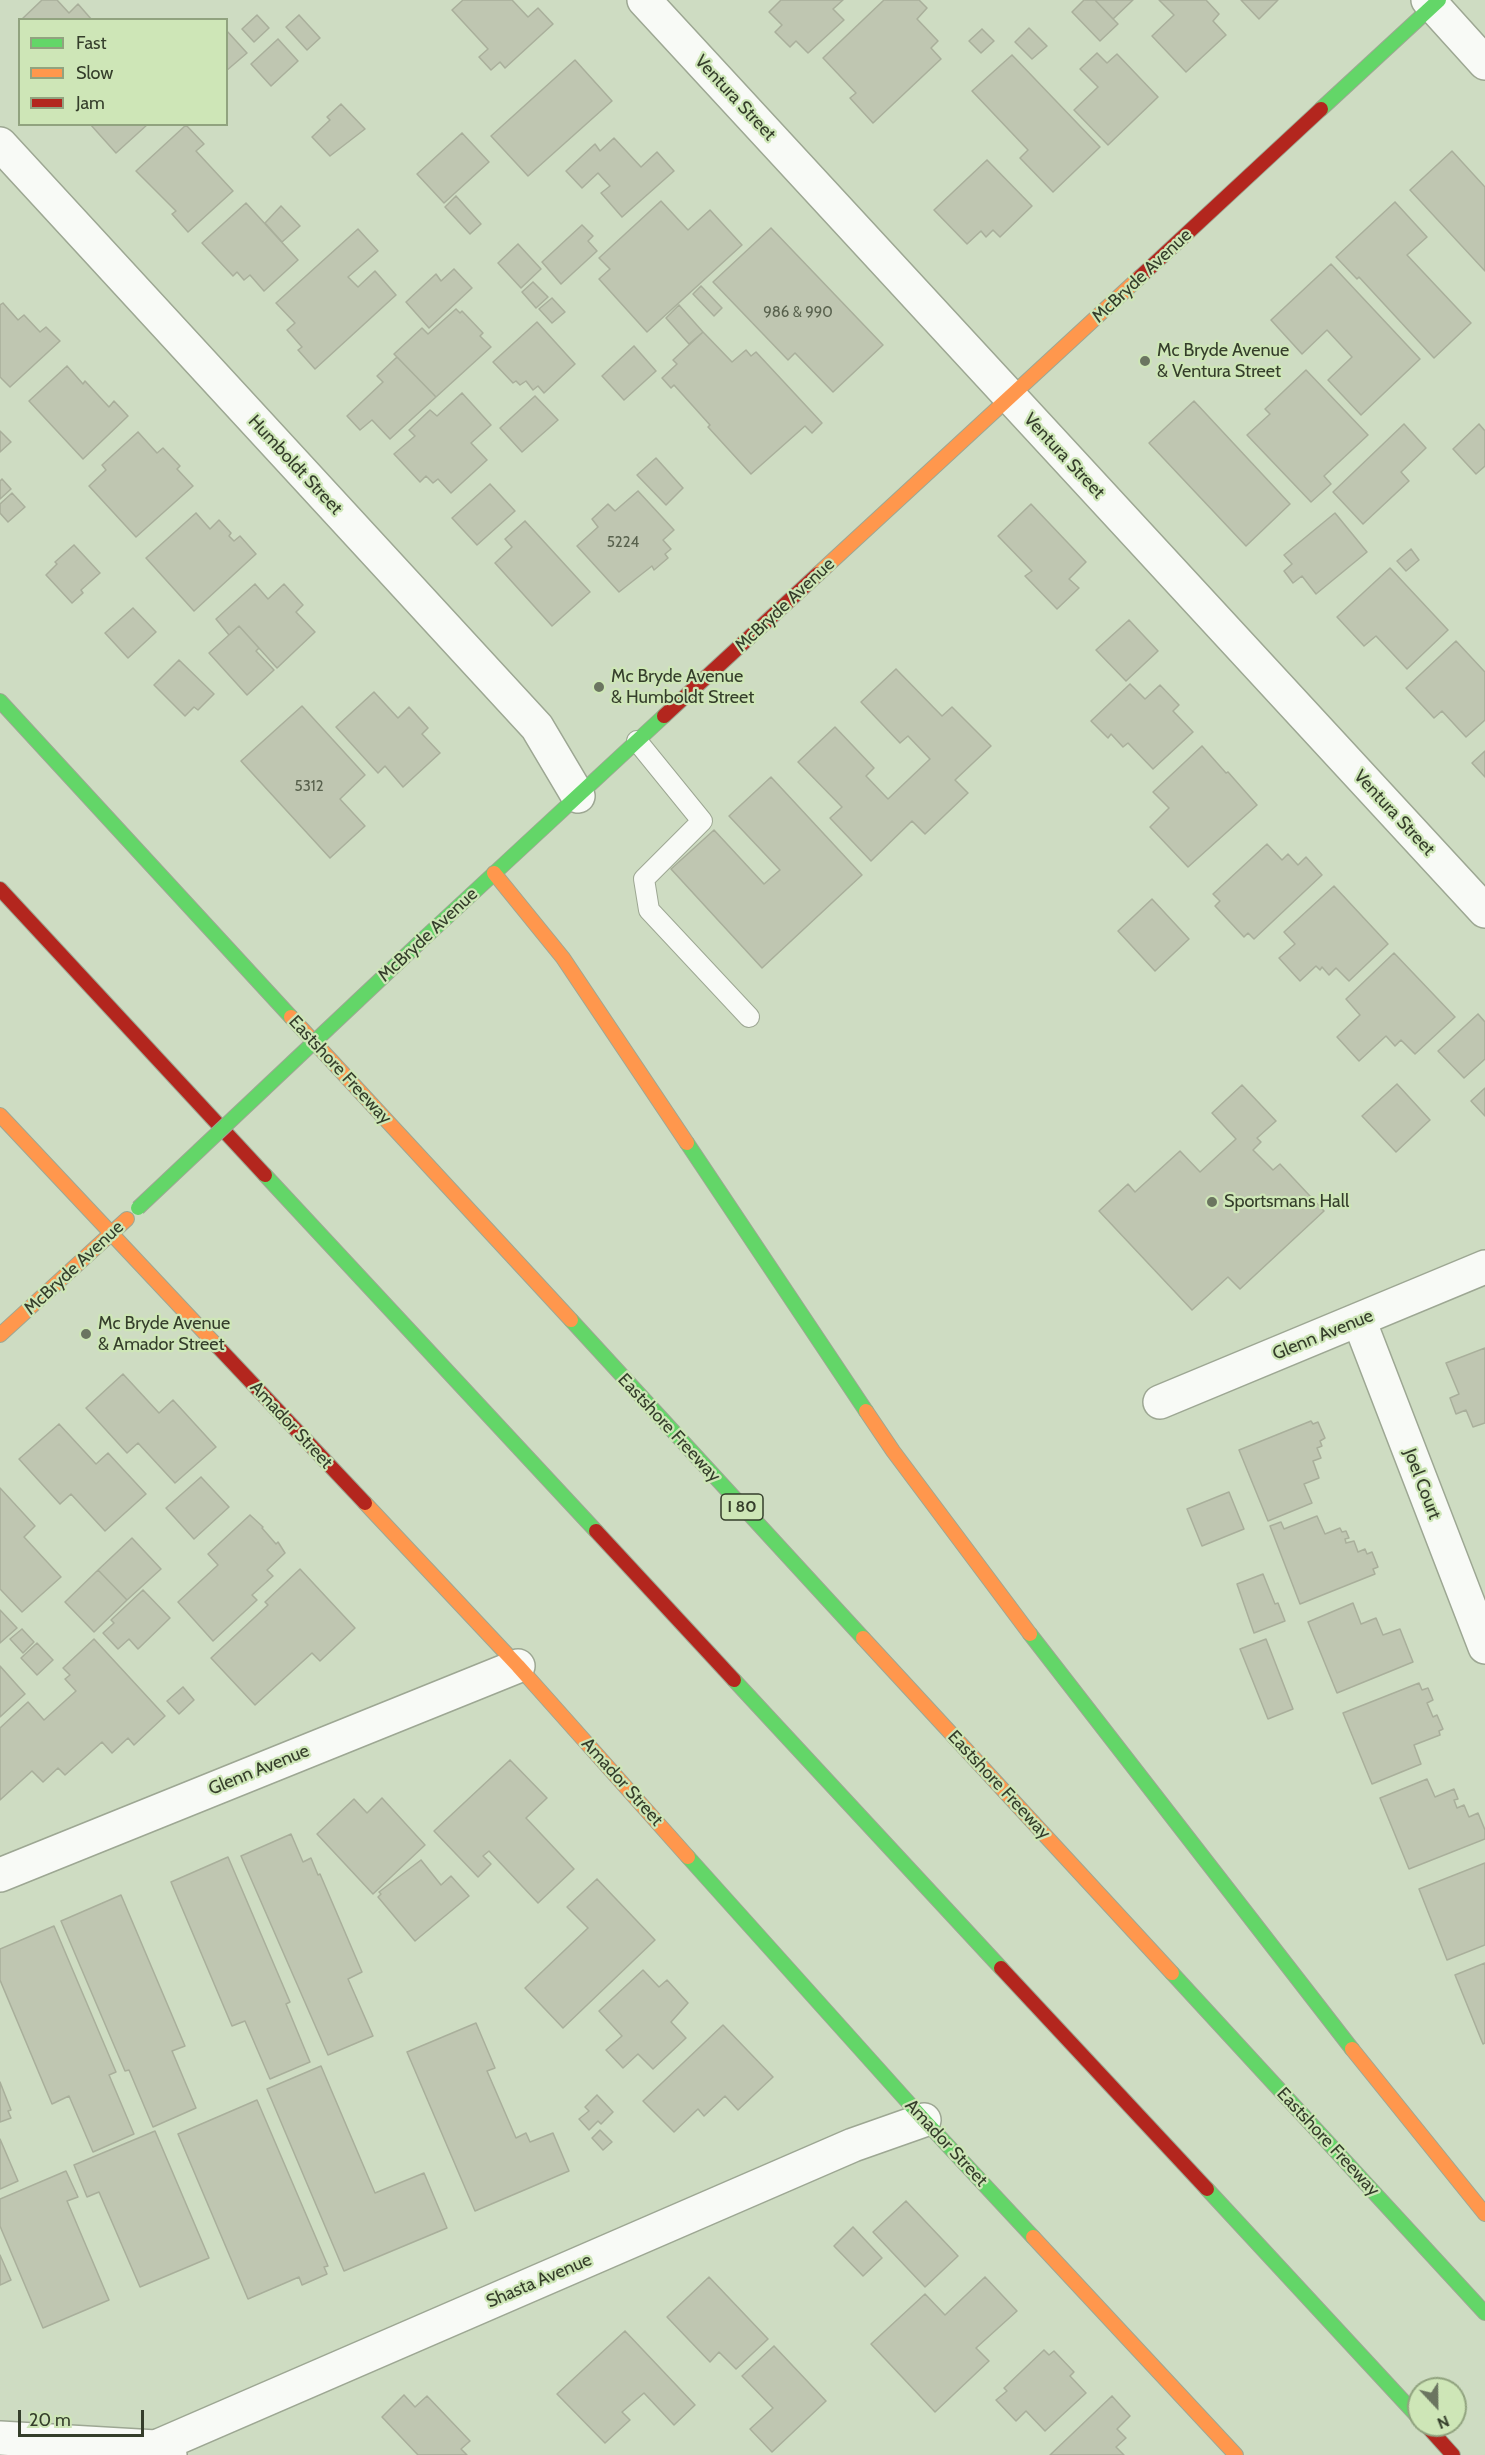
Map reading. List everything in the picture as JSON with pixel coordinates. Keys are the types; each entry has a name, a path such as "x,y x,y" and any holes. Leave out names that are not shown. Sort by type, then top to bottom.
{"main road":[{"name":"McBryde Avenue","path":"0,1335 111,1234 494,873 1010,397 1433,2"},
{"name":"Eastshore Freeway","path":"0,701 1485,2313"},
{"path":"494,873 563,958 893,1451 998,1592 1368,2070 1485,2214"},
{"path":"0,889 1407,2405"},
{"name":"Amador Street","path":"0,1114 518,1666 924,2120 1236,2455"},
{"path":"1437,2437 1454,2455"}],"street":[{"name":"Ventura Street","path":"644,0 1485,911"},
{"path":"1433,2 1485,63"},
{"name":"Humboldt Street","path":"0,144 537,727 578,796"},
{"name":"Glenn Avenue","path":"1160,1402 1485,1267"},
{"name":"Joel Court","path":"1359,1320 1485,1647"},
{"name":"Glenn Avenue","path":"0,1875 518,1666"},
{"name":"Shasta Avenue","path":"163,2451 842,2150 924,2120"},
{"path":"0,2438 163,2451"}],"lane":[{"path":"637,741 702,821 644,879 649,910 749,1017"}],"building":[{"path":"42,0 57,0 69,13 78,4 90,18 23,18"},
{"path":"463,0 512,0 528,17 538,8 553,24 505,68 500,62 491,70 479,57 488,49 452,10"},
{"path":"781,0 843,0 833,9 844,20 808,53 796,41 790,47 775,32 782,25 769,12"},
{"path":"884,0 919,0 927,8 917,19 938,41 931,48 941,59 873,123 850,98 856,93 823,58"},
{"path":"1084,0 1095,0 1118,24 1100,41 1072,12"},
{"path":"1095,0 1133,0 1113,19"},
{"path":"1159,0 1206,0 1219,14 1213,21 1226,35 1186,72 1152,36 1174,15"},
{"path":"1241,0 1278,0 1259,19"},
{"path":"257,15 269,28 254,42 242,29"},
{"path":"299,15 320,38 307,50 286,27"},
{"path":"1029,28 1047,46 1032,59 1015,42"},
{"path":"982,29 994,41 981,53 969,41"},
{"path":"228,32 247,53 228,69"},
{"path":"278,39 298,61 271,86 251,64"},
{"path":"1097,53 1107,63 1117,54 1158,97 1108,145 1074,110 1098,87 1080,69"},
{"path":"1012,55 1100,147 1053,192 1020,158 1028,150 972,91"},
{"path":"575,60 612,101 528,176 491,136"},
{"path":"341,104 365,129 330,156 312,137 330,120 327,117"},
{"path":"92,126 146,126 116,153"},
{"path":"187,126 204,144 196,151 233,191 188,232 172,214 176,211 136,171"},
{"path":"462,133 489,162 444,203 417,174"},
{"path":"614,138 641,167 657,152 674,171 622,217 601,193 610,186 598,173 582,188 566,171 595,144 600,151"},
{"path":"1452,151 1485,187 1485,271 1410,190"},
{"path":"987,160 1032,206 1000,237 993,230 986,237 981,231 967,244 934,210"},
{"path":"456,196 481,224 470,234 445,207"},
{"path":"661,201 688,230 710,210 742,245 647,332 599,279 610,269 599,258"},
{"path":"1395,202 1427,237 1407,255 1471,323 1434,358 1359,277 1357,279 1336,257"},
{"path":"246,203 298,260 264,291 250,275 244,280 237,272 233,276 202,243"},
{"path":"281,206 300,226 282,242 265,223"},
{"path":"582,225 593,236 588,241 597,251 561,284 542,262"},
{"path":"771,228 883,345 833,392 795,353 788,360 713,282"},
{"path":"358,229 378,251 348,277 358,287 375,271 396,295 315,369 298,350 302,347 287,330 295,323 276,303"},
{"path":"518,244 541,269 521,288 498,263"},
{"path":"1331,264 1420,359 1361,415 1328,380 1352,357 1327,330 1302,354 1271,320"},
{"path":"454,269 472,288 429,328 406,302 436,274 441,281"},
{"path":"533,282 548,297 536,308 522,292"},
{"path":"701,286 722,308 714,316 693,294"},
{"path":"552,298 565,312 552,323 539,309"},
{"path":"3,303 18,320 24,315 40,332 46,327 60,341 10,387 0,377 0,305"},
{"path":"679,305 703,332 689,344 666,318"},
{"path":"456,309 460,313 462,311 483,333 480,336 491,347 436,397 394,354 422,328 428,334"},
{"path":"537,322 575,364 544,393 538,386 533,390 526,381 520,385 516,381 513,383 493,362"},
{"path":"703,332 732,362 746,350 751,356 756,352 822,423 812,433 805,426 751,474 674,385 671,388 662,378 677,364 673,360"},
{"path":"634,346 656,371 624,400 602,376"},
{"path":"397,357 436,397 390,439 372,420 360,430 347,416 383,382 377,376"},
{"path":"67,366 83,384 85,381 109,407 114,401 128,416 83,459 29,401"},
{"path":"1306,370 1368,435 1324,476 1331,484 1311,502 1247,435 1270,414 1265,409"},
{"path":"462,393 491,425 471,443 487,460 451,493 438,479 433,483 426,476 420,482 394,454 415,436 409,430 430,410 437,416"},
{"path":"535,396 558,420 522,452 500,428"},
{"path":"1194,401 1290,504 1246,546 1149,443"},
{"path":"1404,424 1426,448 1401,472 1409,481 1363,524 1333,492"},
{"path":"1479,424 1485,431 1485,466 1476,474 1453,449"},
{"path":"0,431 11,442 0,452"},
{"path":"138,432 157,453 163,448 180,466 177,469 193,486 136,537 89,486 106,470 102,465"},
{"path":"656,458 683,488 666,505 637,475"},
{"path":"2,479 11,489 0,499 0,481"},
{"path":"490,484 515,511 477,545 452,518"},
{"path":"638,491 674,530 663,540 671,549 665,554 668,558 654,570 652,566 619,592 577,546 598,527 592,519 608,504 615,511"},
{"path":"12,493 25,507 8,522 0,513 0,504"},
{"path":"1031,504 1086,562 1069,579 1079,588 1057,609 1025,576 1032,571 998,536"},
{"path":"196,513 210,529 219,520 231,533 229,536 234,541 240,536 256,554 194,611 146,558"},
{"path":"1335,513 1367,552 1316,594 1302,576 1293,583 1284,571 1292,564 1284,555"},
{"path":"525,521 590,592 552,626 495,563 512,547 505,539"},
{"path":"74,545 100,573 81,590 83,593 72,603 46,575 57,564 55,562"},
{"path":"1411,549 1419,560 1406,571 1397,561"},
{"path":"1390,568 1448,630 1407,669 1376,636 1364,646 1337,617"},
{"path":"255,584 268,599 284,584 303,605 296,612 315,632 277,668 239,626 229,635 216,619"},
{"path":"133,608 156,632 128,658 105,633"},
{"path":"1129,620 1158,651 1126,681 1096,650"},
{"path":"239,626 259,648 256,651 274,670 247,695 209,653"},
{"path":"1456,641 1485,672 1485,720 1466,737 1442,711 1434,718 1406,688"},
{"path":"179,660 214,694 198,710 194,707 185,716 154,685"},
{"path":"896,669 942,716 952,707 991,746 955,780 968,793 925,834 912,821 871,861 830,818 842,807 798,762 835,727 874,768 866,776 888,799 930,759 908,736 900,743 861,702"},
{"path":"1130,684 1145,699 1160,685 1179,705 1173,711 1193,732 1153,769 1128,743 1123,747 1111,734 1108,738 1091,721"},
{"path":"374,692 398,718 409,707 428,728 422,734 440,753 403,787 385,766 378,773 336,727"},
{"path":"302,706 365,775 340,799 365,826 330,858 241,761"},
{"path":"1202,746 1257,805 1188,867 1150,827 1169,808 1153,792"},
{"path":"1485,751 1485,777 1472,763"},
{"path":"771,777 862,875 762,968 671,869 714,830 764,884 780,870 729,816"},
{"path":"1267,844 1282,860 1288,854 1298,865 1306,857 1322,875 1254,939 1248,933 1244,937 1215,906 1220,901 1213,894"},
{"path":"1334,886 1388,944 1349,981 1336,968 1329,975 1322,967 1320,970 1316,966 1300,981 1279,958 1295,944 1284,932"},
{"path":"1152,899 1189,939 1155,971 1118,931"},
{"path":"1394,953 1455,1017 1415,1054 1401,1040 1395,1046 1386,1036 1359,1061 1337,1037 1360,1015 1346,999"},
{"path":"1478,1014 1485,1022 1485,1059 1464,1078 1438,1051"},
{"path":"1397,1084 1430,1120 1396,1152 1362,1116"},
{"name":"Sportsmans Hall","path":"1242,1085 1276,1121 1257,1138 1261,1142 1253,1150 1273,1170 1280,1164 1324,1211 1240,1289 1228,1277 1192,1310 1099,1211 1128,1184 1135,1192 1180,1151 1200,1172 1236,1139 1212,1113"},
{"path":"1485,1088 1485,1116 1471,1101"},
{"path":"1485,1348 1485,1423 1473,1427 1466,1410 1456,1414 1450,1398 1459,1394 1446,1363"},
{"path":"123,1374 159,1413 173,1400 216,1447 175,1483 138,1443 127,1453 86,1408"},
{"path":"1311,1421 1313,1424 1318,1422 1325,1438 1320,1441 1322,1446 1317,1448 1321,1458 1313,1461 1319,1478 1304,1484 1312,1503 1268,1521 1239,1450"},
{"path":"59,1424 96,1464 108,1453 146,1494 105,1531 71,1494 60,1504 19,1459"},
{"path":"201,1477 229,1507 194,1539 166,1508"},
{"path":"0,1488 35,1526 24,1537 61,1577 22,1612 0,1589"},
{"path":"1229,1492 1244,1529 1202,1546 1187,1509"},
{"path":"250,1515 276,1544 278,1542 285,1553 267,1570 273,1576 252,1595 257,1600 213,1641 178,1602 218,1565 208,1554"},
{"path":"1317,1516 1325,1534 1340,1528 1342,1532 1346,1531 1349,1538 1345,1539 1346,1543 1354,1541 1358,1552 1365,1549 1367,1554 1372,1552 1378,1567 1373,1569 1375,1574 1300,1604 1270,1526 1281,1522 1284,1529"},
{"path":"132,1538 161,1569 127,1600 98,1570"},
{"path":"300,1569 355,1628 320,1661 312,1653 255,1705 211,1658 268,1605 265,1602"},
{"path":"98,1570 127,1600 94,1632 65,1602"},
{"path":"1263,1574 1275,1604 1278,1603 1285,1621 1254,1633 1237,1584"},
{"path":"143,1590 170,1618 138,1649 129,1639 118,1649 103,1633 114,1623 111,1620"},
{"path":"1353,1603 1361,1624 1376,1618 1383,1635 1400,1629 1413,1662 1337,1693 1308,1622"},
{"path":"0,1610 17,1628 0,1643"},
{"path":"22,1629 34,1642 23,1653 10,1639"},
{"path":"94,1639 165,1716 134,1745 128,1738 112,1753 102,1742 65,1775 58,1768 43,1782 32,1771 0,1800 0,1728 28,1702 44,1720 76,1691 65,1679 70,1675 63,1668"},
{"path":"1266,1639 1293,1709 1268,1719 1240,1649"},
{"path":"37,1643 53,1660 37,1675 21,1658"},
{"path":"0,1666 25,1694 0,1717"},
{"path":"1419,1683 1422,1690 1428,1688 1433,1700 1427,1703 1433,1717 1437,1715 1443,1729 1439,1731 1440,1735 1414,1745 1421,1764 1372,1784 1343,1713"},
{"path":"183,1687 194,1700 179,1714 167,1701"},
{"path":"510,1760 547,1798 526,1818 574,1869 538,1903 489,1851 483,1856 491,1864 478,1877 434,1831"},
{"path":"1427,1779 1435,1797 1454,1789 1458,1799 1454,1800 1457,1808 1464,1805 1469,1817 1478,1813 1485,1830 1485,1839 1409,1869 1380,1798"},
{"path":"382,1798 425,1845 373,1894 317,1834 354,1799 367,1813"},
{"path":"291,1834 303,1862 311,1858 318,1875 320,1874 362,1972 348,1979 373,2036 328,2055 241,1856"},
{"path":"228,1857 290,2002 286,2004 310,2062 270,2079 245,2021 232,2026 171,1882"},
{"path":"421,1860 441,1885 451,1876 469,1896 415,1941 378,1897 381,1894 379,1892"},
{"path":"1485,1863 1485,1945 1447,1960 1419,1889"},
{"path":"597,1879 655,1940 563,2028 525,1988 588,1928 567,1907"},
{"path":"121,1895 185,2046 172,2051 196,2108 153,2127 129,2070 125,2071 61,1921"},
{"path":"54,1926 116,2072 109,2075 134,2134 93,2152 69,2096 52,2104 0,1980 0,1949"},
{"path":"1485,1963 1485,2043 1483,2044 1455,1975"},
{"path":"643,1970 659,1987 667,1980 688,2003 671,2022 686,2038 653,2069 638,2054 623,2068 606,2050 622,2036 599,2011"},
{"path":"476,2023 495,2068 487,2071 516,2138 526,2133 530,2142 553,2133 569,2171 475,2211 407,2052"},
{"path":"723,2025 773,2077 738,2110 725,2096 704,2116 698,2109 674,2132 643,2101"},
{"path":"321,2066 375,2193 424,2173 447,2228 344,2271 267,2089"},
{"path":"0,2082 11,2110 8,2111 11,2118 0,2122"},
{"path":"597,2095 613,2112 601,2124 598,2121 589,2130 579,2119 589,2111 585,2107"},
{"path":"257,2100 328,2266 324,2267 327,2274 302,2285 299,2277 248,2299 178,2134"},
{"path":"600,2130 612,2142 603,2150 592,2138"},
{"path":"155,2131 209,2258 140,2287 99,2192 87,2197 74,2165"},
{"path":"0,2139 18,2181 0,2189"},
{"path":"66,2171 78,2197 67,2201 109,2300 43,2328 0,2226 0,2199"},
{"path":"906,2201 958,2256 925,2287 873,2232"},
{"path":"853,2227 882,2258 863,2276 834,2246"},
{"path":"0,2255 11,2280 0,2285"},
{"path":"709,2277 768,2339 736,2369 719,2352 710,2362 667,2317"},
{"path":"985,2277 1017,2311 976,2348 989,2361 935,2412 871,2344 925,2294 945,2315"},
{"path":"625,2331 695,2405 674,2425 644,2393 622,2412 630,2420 605,2443 557,2394"},
{"path":"774,2346 826,2401 772,2452 750,2429 773,2408 742,2376"},
{"path":"1044,2350 1049,2355 1054,2351 1074,2372 1070,2376 1086,2393 1045,2431 1026,2411 1016,2421 996,2400 1007,2391 1004,2388"},
{"path":"404,2395 415,2407 427,2396 470,2441 461,2449 467,2455 418,2455 382,2417"},
{"path":"1112,2396 1130,2416 1117,2429 1126,2438 1116,2447 1124,2455 1050,2455"}],"traffic: fast":[{"path":"1321,109 1439,0"},
{"path":"0,701 291,1017"},
{"path":"419,943 664,716"},
{"path":"138,1208 419,943"},
{"path":"687,1143 866,1411"},
{"path":"265,1175 596,1531"},
{"path":"571,1320 863,1638"},
{"path":"1030,1634 1352,2049"},
{"path":"734,1680 1001,1968"},
{"path":"688,1857 924,2120 1033,2237"},
{"path":"1172,1973 1485,2313"},
{"path":"1207,2189 1407,2405"}],"traffic: slow":[{"path":"818,574 1140,277"},
{"path":"494,873 563,958 687,1143"},
{"path":"291,1017 571,1320"},
{"path":"0,1115 218,1347"},
{"path":"0,1335 127,1219"},
{"path":"866,1411 893,1451 1030,1634"},
{"path":"365,1503 518,1666 688,1857"},
{"path":"863,1638 1172,1973"},
{"path":"1352,2049 1485,2214"},
{"path":"1033,2237 1236,2455"}],"traffic: jam":[{"path":"1140,277 1321,109"},
{"path":"664,716 818,574"},
{"path":"0,889 265,1175"},
{"path":"218,1347 365,1503"},
{"path":"596,1531 734,1680"},
{"path":"1001,1968 1207,2189"},
{"path":"1437,2437 1453,2455"}],"place":[{"name":"Mc Bryde Avenue & Ventura Street","path":"1145,361"},
{"name":"Mc Bryde Avenue & Humboldt Street","path":"599,687"},
{"name":"Sportsmans Hall","path":"1212,1202"},
{"name":"Mc Bryde Avenue & Amador Street","path":"86,1334"}]}
